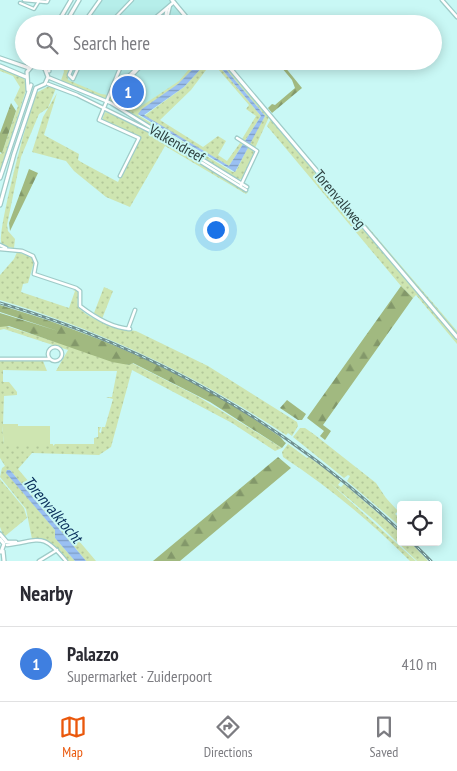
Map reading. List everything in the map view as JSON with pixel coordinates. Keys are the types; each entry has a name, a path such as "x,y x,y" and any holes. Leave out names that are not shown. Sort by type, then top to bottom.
{"main road":[{"path":"63,15 71,0"},
{"path":"70,15 79,0"},
{"path":"173,1 185,15"},
{"path":"0,58 15,63"},
{"path":"0,66 27,77"},
{"path":"0,178 30,85 27,77 29,70"},
{"path":"27,77 30,70"},
{"path":"30,85 37,88 48,84 49,78 47,70"},
{"name":"Torenvalkweg","path":"232,70 457,337"},
{"path":"0,205 32,99 37,88 44,85 49,78"},
{"path":"1,537 6,543 1,552 3,561"}],"street":[{"path":"24,0 47,2 48,0"},
{"path":"90,15 100,0"},
{"path":"118,15 132,0"},
{"path":"442,0 457,17"},
{"path":"159,15 173,1"},
{"path":"20,3 34,9 39,2"},
{"path":"166,15 168,7"},
{"path":"71,70 68,75 73,79 78,70"},
{"path":"120,70 99,120 138,138 120,176"},
{"path":"112,90 136,70"},
{"path":"118,75 122,83"},
{"name":"Valkendreef","path":"49,78 107,101 247,189"},
{"path":"114,85 122,83"},
{"name":"Valkendreef","path":"48,84 77,95 154,133 241,185"},
{"path":"237,138 257,151 241,185"},
{"path":"0,245 33,256 36,263 34,275 76,288 80,291 80,306 104,321 129,329 135,310"},
{"path":"0,249 8,249"},
{"path":"0,359 50,359 54,361 60,359 62,352 59,349 50,349 48,355 50,359"},
{"path":"6,543 32,540 47,542 66,561"},
{"path":"39,561 57,550"}],"shaded area":[{"path":"98,0 175,0 188,15 88,15"},
{"path":"66,70 191,70 179,83 134,112 112,100 67,83"},
{"path":"192,70 200,70 184,87 144,115 229,166 261,116 223,70 227,70 265,116 235,172 138,114 142,109 178,84"},
{"path":"7,470 10,470 86,561 75,561 55,538 55,530 6,473"}],"green space":[{"path":"0,68 24,78 27,87 0,173 0,154 2,153 18,106 14,100 20,87 13,76 0,71"},
{"path":"64,70 68,70 68,80 101,94 108,95 107,98 104,99 60,83"},
{"path":"188,70 192,70 181,82 138,115 233,172 236,171 248,147 254,152 243,179 237,179 110,102 110,97 114,97 114,99 137,109 179,81"},
{"path":"200,70 206,70 191,90 160,120 203,147 218,136 226,141 218,155 227,161 240,143 243,144 229,166 144,116 184,87"},
{"path":"219,70 223,70 261,116 245,141 242,139 256,116 246,109 249,105"},
{"path":"227,70 230,70 269,117 255,148 249,144 265,116"},
{"path":"284,70 287,70 302,88 272,113 268,108 272,104 275,105 295,88 292,80"},
{"path":"49,86 56,88 48,108 39,114 21,157 7,225 8,231 15,239 14,248 3,245 1,242 9,192 36,93"},
{"path":"57,93 44,135 79,154 78,160 81,162 118,182 140,137 102,120 105,112 123,118 160,136 248,192 246,194 165,146 130,207 106,197 74,171 66,161 32,152 43,117"},
{"path":"11,103 16,111 2,153 0,152 0,133"},
{"path":"271,119 457,338 457,344 416,295 413,298 401,286 267,126"},
{"path":"301,151 457,331 457,336"},
{"path":"29,169 38,173 10,231 9,223"},
{"path":"17,252 32,257 34,262 28,283 23,284 21,292 69,308 75,291 73,290 76,290 79,293 79,307 85,314 114,326 136,331 208,366 297,422 298,426 292,436 288,433 286,435 218,393 148,357 76,326 0,300 0,275 14,259"},
{"path":"401,286 413,298 323,425 331,431 325,440 320,436 324,431 307,418"},
{"path":"104,287 113,291 102,319 94,313"},
{"path":"0,305 72,329 143,358 212,393 278,435 286,443 282,448 210,402 133,363 129,365 112,362 9,326 0,327 0,313 58,331 0,312"},
{"path":"3,325 129,365 132,363 197,396 282,448 275,451 232,423 132,370 111,447 99,455 32,453 18,469 96,561 86,561 10,470 6,472 55,530 55,538 75,561 68,561 53,544 44,540 32,539 26,509 0,477 2,468 5,466 0,458 0,360 43,361 47,371 3,370 3,382 9,382 17,392 17,395 4,396 3,424 18,424 18,426 2,426 4,444 53,444 53,446 55,444 94,444 94,438 98,437 98,427 101,427 99,432 101,433 102,427 105,427 113,399 106,397 112,397 117,371 56,371 68,350 4,329 0,330 0,327"},
{"path":"287,400 306,414 302,420 298,420 280,408"},
{"path":"2,426 50,426 50,444 4,444"},
{"path":"300,428 305,428 376,483 397,510 395,514 397,516 397,524 347,481 350,476 348,475 344,478 293,437"},
{"path":"288,444 341,481 338,485 341,487 344,484 397,529 397,542 329,482 397,544 397,546 399,546 416,561 410,561 349,506 317,480 283,457 282,452"},
{"path":"278,457 291,468 180,561 153,561"},
{"path":"0,479 24,508 27,518 4,537 0,527"},
{"path":"401,546 414,546 428,561 417,561"}],"railway":[{"path":"0,303 56,321 110,342 163,366 214,394 264,424 311,457 357,493 397,528"},
{"path":"416,546 431,561"}],"place":[{"name":"Palazzo","path":"128,92"}],"water label":[{"name":"Torenvalktocht","path":"53,509"}]}
